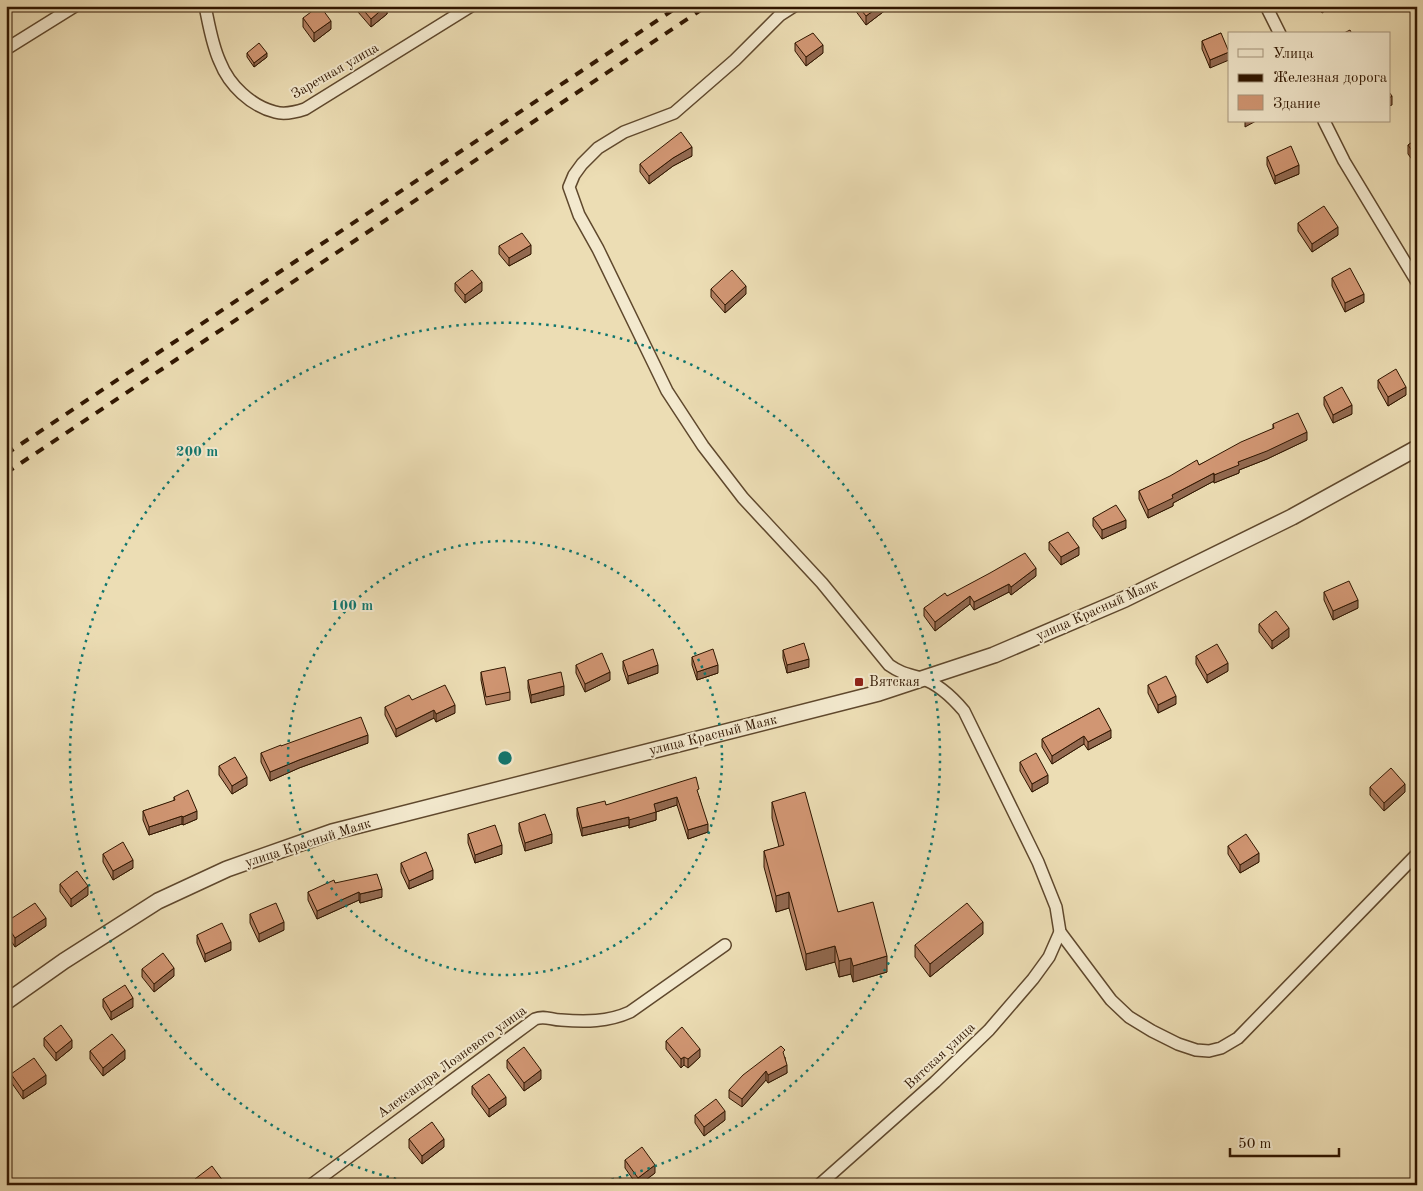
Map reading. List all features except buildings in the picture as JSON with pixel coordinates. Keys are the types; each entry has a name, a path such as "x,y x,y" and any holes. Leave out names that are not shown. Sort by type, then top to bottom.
{"street":[{"path":"6,49 75,6"},
{"name":"Заречная улица","path":"205,6 219,61 228,79 244,95 276,113 305,109 472,6"},
{"path":"794,6 780,15 735,60 674,113 624,132 598,148 582,164 574,175 569,187 579,215 598,249 667,391 703,446 743,498 822,583 889,665 901,673 923,678 942,689 964,711 1038,862 1056,907 1060,932 1111,1000 1130,1017 1178,1044 1196,1050 1209,1051 1221,1048 1238,1038 1417,854"},
{"path":"1266,6 1279,32"},
{"path":"1325,122 1344,160 1417,282"},
{"name":"улица Красный Маяк","path":"6,1002 64,960 158,901 236,866 332,832 879,693 994,655 1125,599 1292,517 1417,448"},
{"name":"Вятская улица","path":"819,1185 935,1082 989,1030 1033,979 1049,957 1060,932"},
{"name":"Александра Лозневого улица","path":"311,1185 535,1019 547,1016 559,1020 605,1020 620,1017 630,1012 725,945"}],"railway":[{"path":"6,454 679,6"},
{"path":"6,473 707,6"}],"place":[{"name":"Вятская","path":"859,682"}]}
